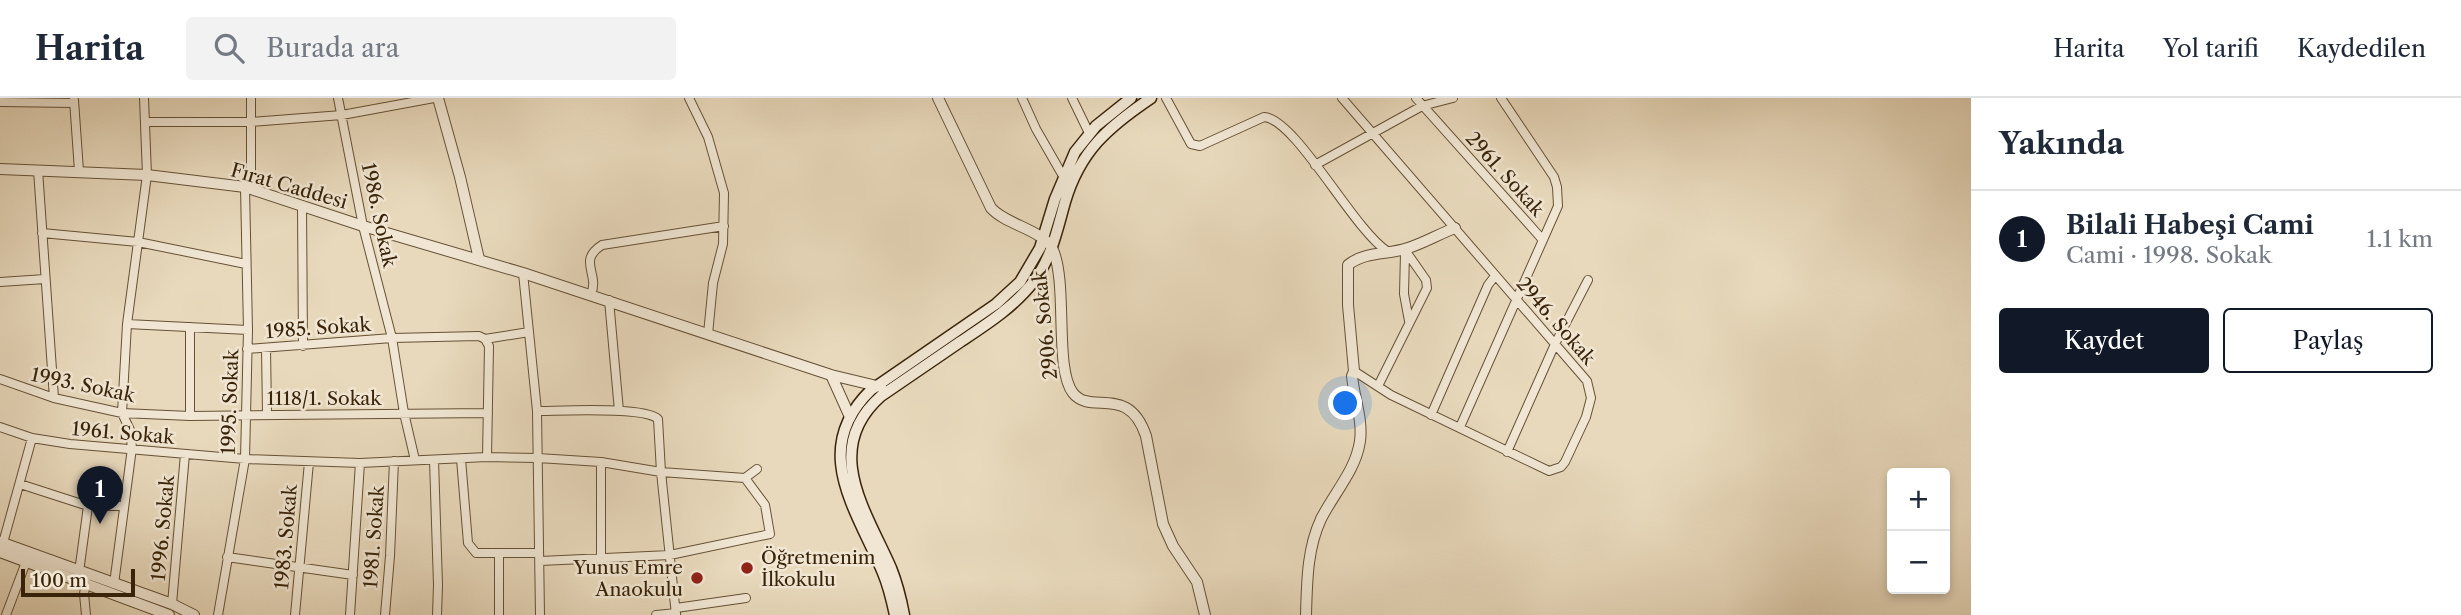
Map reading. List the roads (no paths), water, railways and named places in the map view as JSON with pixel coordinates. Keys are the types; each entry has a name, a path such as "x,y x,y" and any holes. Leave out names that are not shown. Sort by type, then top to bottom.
{"main road":[{"path":"1000,308 1026,274 1044,239 1063,176 1075,152 1089,133 1131,98"},
{"path":"895,615 883,574 842,477 841,443 850,417 864,397 884,387 1031,285 1052,248 1071,185 1088,152 1108,129 1151,98"},
{"path":"884,387 858,425 852,444 850,465 854,485 892,570 905,615"}],"street":[{"path":"114,583 132,448 130,430 122,413 127,324 146,175 144,98"},
{"name":"1995. Sokak","path":"218,615 245,459 248,330 246,264 251,98"},
{"name":"1986. Sokak","path":"338,98 363,226 392,338 404,413 415,460"},
{"path":"145,122 251,122 342,115 436,98 460,177 479,259"},
{"path":"689,98 708,136 724,192 723,244 713,283 708,334"},
{"name":"2906. Sokak","path":"938,98 991,208 1044,239 1052,248 1060,289 1064,358 1070,388 1082,400 1128,408 1140,422 1146,436 1163,524 1173,546 1197,583 1205,615"},
{"path":"1023,98 1036,129 1063,176"},
{"path":"1072,98 1089,133"},
{"path":"1166,98 1193,145 1200,146 1259,118 1268,117 1277,122 1300,146 1368,232 1387,251"},
{"name":"2946. Sokak","path":"1342,98 1515,300 1582,372 1591,398 1586,417 1564,462 1555,470 1542,469 1460,427 1391,396 1354,371"},
{"name":"2961. Sokak","path":"1416,98 1542,239"},
{"path":"1315,165 1422,106 1453,98"},
{"path":"1460,427 1558,206 1558,187 1554,177 1501,98"},
{"path":"0,102 74,101 79,171"},
{"name":"Fırat Caddesi","path":"0,169 146,175 248,188 363,226 609,300 831,375 884,387"},
{"path":"38,170 54,398"},
{"path":"302,206 303,346"},
{"path":"590,295 594,286 590,258 594,250 602,245 724,226"},
{"path":"1306,615 1307,575 1314,536 1354,464 1360,441 1352,376 1354,371 1347,269 1353,261 1387,251 1405,250 1454,228"},
{"path":"42,233 138,242 246,264"},
{"path":"1378,386 1427,282 1405,250"},
{"path":"1405,250 1404,295 1409,321"},
{"path":"523,273 537,411 541,615"},
{"path":"1431,415 1488,285 1496,276"},
{"path":"0,282 45,279"},
{"path":"1507,452 1555,344 1588,280"},
{"path":"609,300 619,411"},
{"path":"127,324 248,330"},
{"path":"190,327 190,416"},
{"name":"1985. Sokak","path":"247,349 392,338 479,336 485,339 529,332"},
{"path":"485,339 489,346 487,457"},
{"path":"265,348 267,414"},
{"path":"831,375 850,417"},
{"name":"1993. Sokak","path":"0,379 54,398 122,413 190,416 246,414"},
{"path":"537,411 651,413 658,419 676,612"},
{"name":"1118/1. Sokak","path":"246,414 488,413"},
{"name":"1961. Sokak","path":"0,427 32,438 70,444 245,459 360,463 487,457 538,458 601,461 661,472 745,478"},
{"path":"1,546 32,438"},
{"name":"1996. Sokak","path":"170,610 185,454"},
{"path":"433,460 437,615"},
{"path":"461,460 468,543 476,553 540,557 670,555 770,534 765,505 745,478 757,469"},
{"name":"1983. Sokak","path":"295,615 309,461"},
{"name":"1981. Sokak","path":"385,615 394,461"},
{"path":"601,461 601,558"},
{"path":"350,615 360,463"},
{"path":"20,484 88,506 124,506"},
{"path":"86,615 84,577 88,506"},
{"path":"1,546 26,562 114,583 170,610"},
{"path":"1,546 170,610 194,615"},
{"path":"499,553 499,615"},
{"path":"227,556 298,569 353,575"},
{"path":"6,615 26,562"},
{"path":"656,615 746,598"}],"place":[{"name":"Bilali Habeşi Cami","path":"100,524"},
{"name":"Öğretmenim İlkokulu","path":"747,568"},
{"name":"Yunus Emre Anaokulu","path":"697,578"}]}
